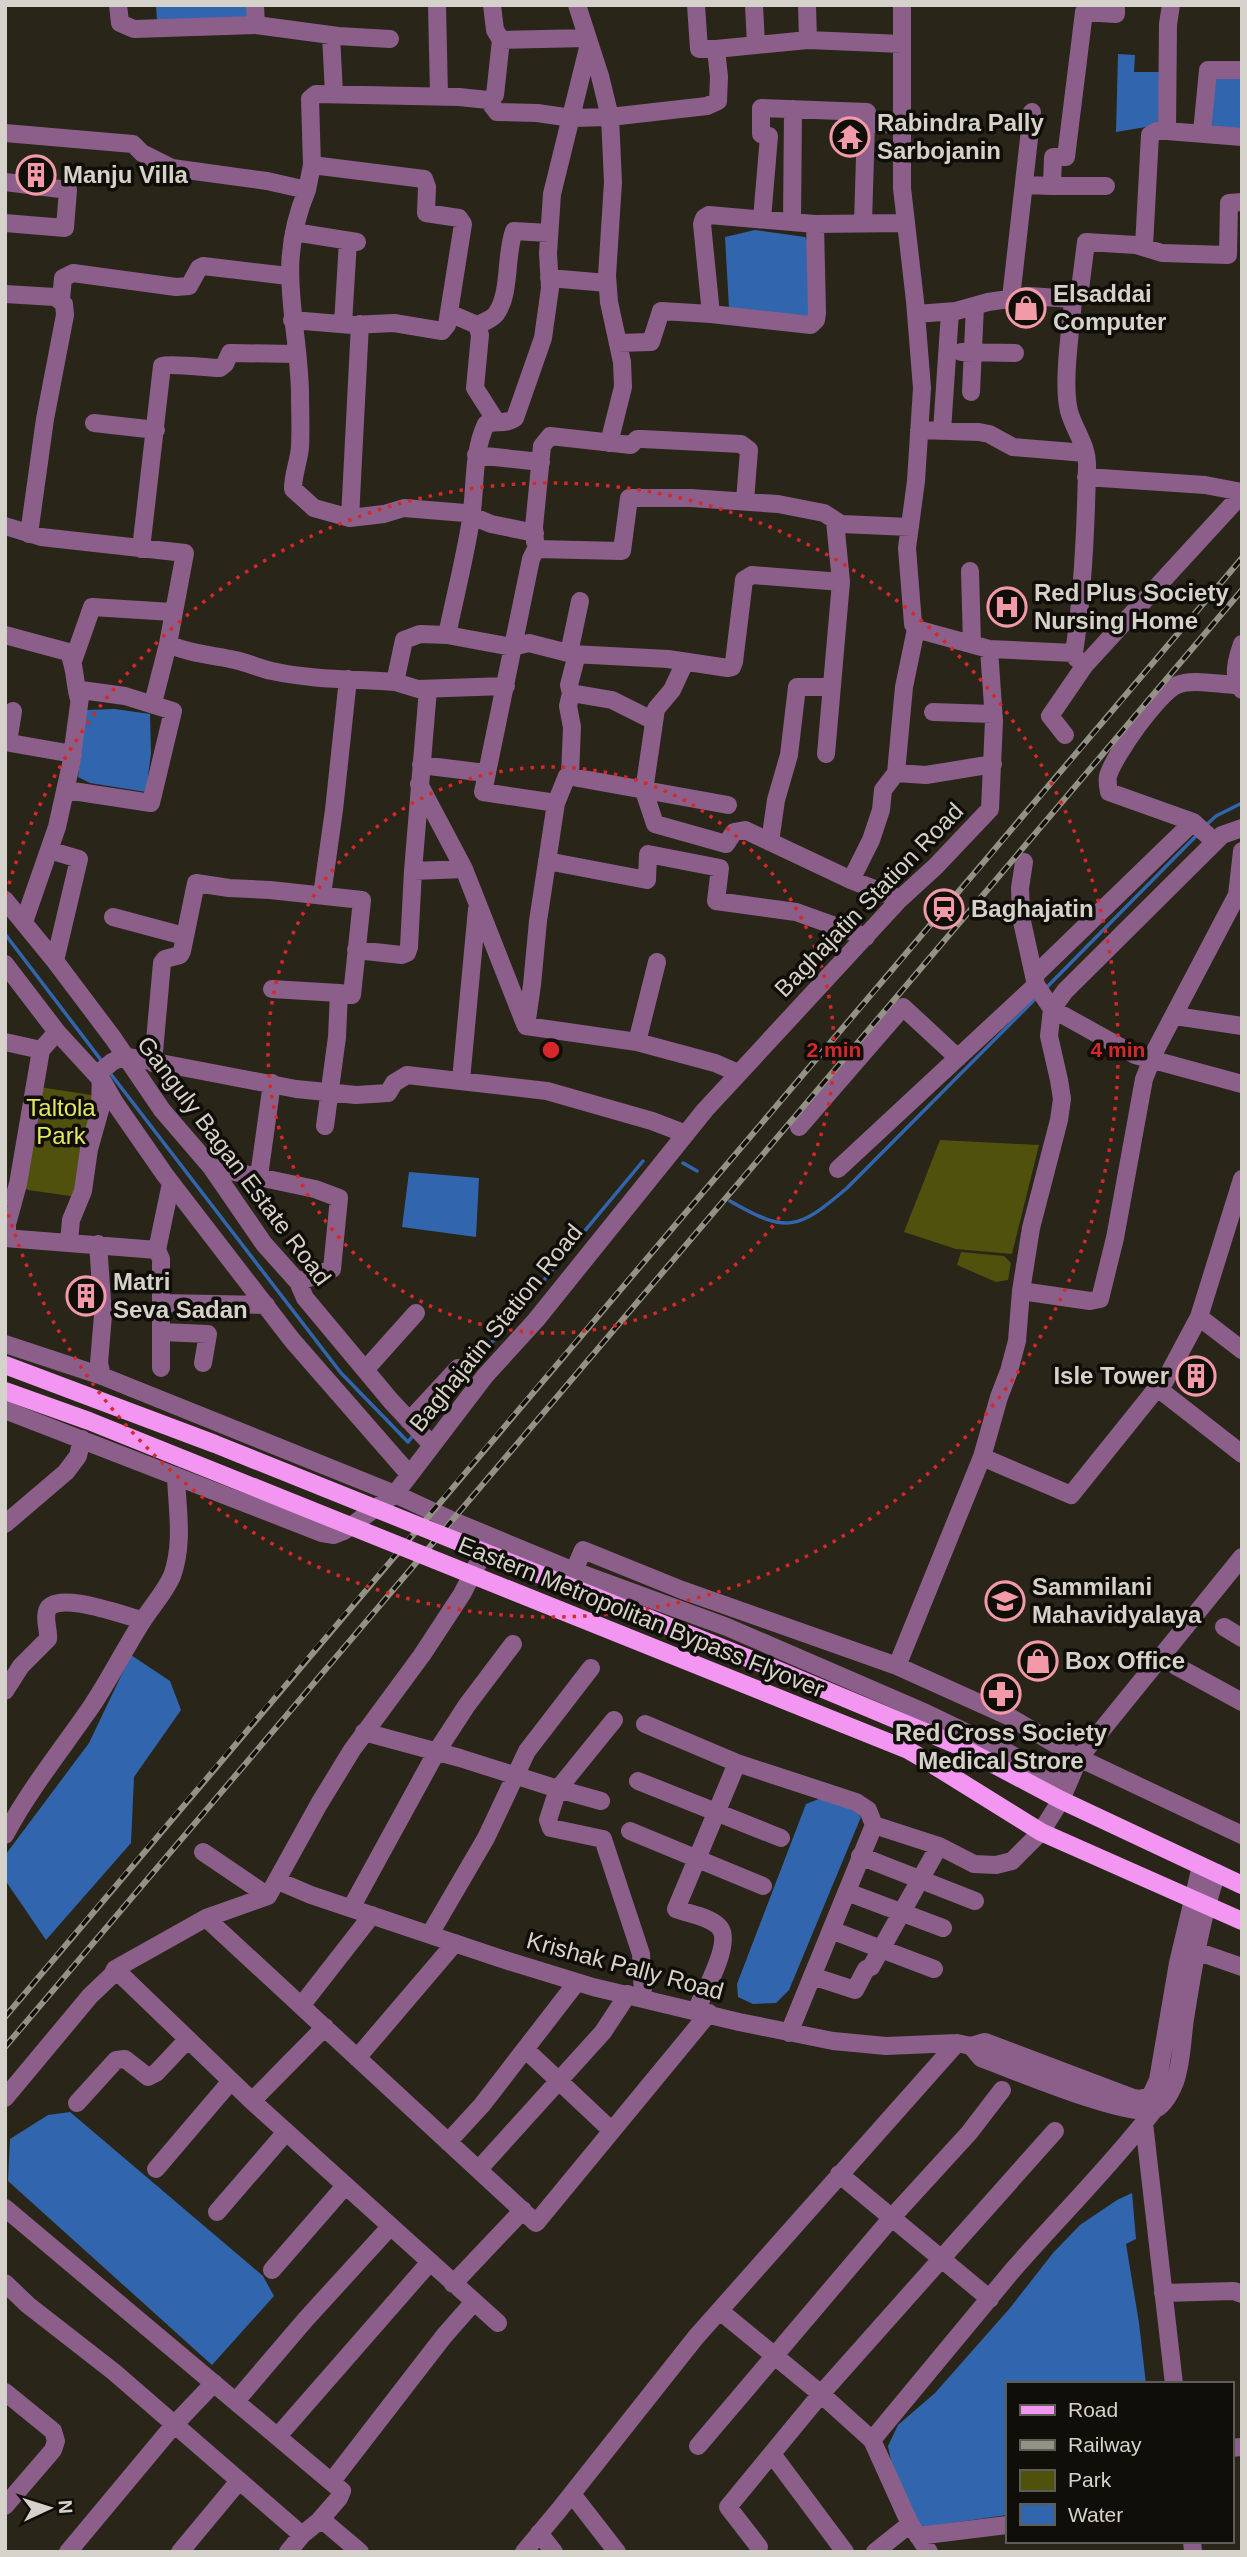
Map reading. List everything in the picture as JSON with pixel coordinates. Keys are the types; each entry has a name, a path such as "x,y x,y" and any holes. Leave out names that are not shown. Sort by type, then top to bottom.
{"main road":[{"name":"Eastern Metropolitan Bypass Flyover","path":"5,1365 215,1444 775,1669 959,1746 1064,1792 1242,1885"},
{"name":"Eastern Metropolitan Bypass Flyover","path":"5,1391 102,1426 908,1750 1041,1832 1242,1921"}],"street":[{"path":"118,5 120,23 134,29 256,25 331,35 390,39"},
{"path":"255,5 256,25"},
{"path":"437,5 439,96"},
{"path":"492,5 495,30 502,40 495,95 488,100 334,94 317,94 310,99 312,165 294,232 288,276 299,367 300,449 293,489 314,508 350,518 384,514 404,508 465,513 535,541 622,551 629,498 745,501 824,513 841,524 910,527"},
{"path":"577,5 610,117 612,182 606,254 607,283 622,362 623,387 609,443"},
{"path":"696,5 699,49 808,40 902,44"},
{"path":"754,5 756,45"},
{"path":"807,5 808,40"},
{"path":"851,880 871,839 881,810 883,790 896,773 904,687 916,629 913,624 907,548 916,481 922,388 902,188 902,5"},
{"path":"1052,186 1053,157 1066,157 1084,12 1116,14 1116,5"},
{"path":"1167,131 1171,5"},
{"path":"331,35 334,94"},
{"path":"502,40 588,41"},
{"path":"447,635 471,516 476,455 486,424 496,421 509,422 515,418 543,338 548,314 552,194 588,41"},
{"path":"488,100 497,112 537,113 572,118 610,117 713,105 718,101 716,49"},
{"path":"1202,132 1208,71 1242,70"},
{"path":"762,219 769,136 761,134 761,108 793,109 867,112 863,223"},
{"path":"792,222 793,109"},
{"path":"1011,298 1032,112"},
{"path":"837,122 902,125"},
{"path":"1144,246 1150,135 1157,131 1202,132 1242,138"},
{"path":"5,133 133,144 142,153 172,168 267,181 307,190"},
{"path":"292,320 351,324 394,323 442,331 447,325 463,224 459,218 426,214 427,187 424,179 312,165"},
{"path":"5,182 68,190 65,228 5,223"},
{"path":"1024,185 1106,186"},
{"path":"916,314 950,312 1029,296 1073,299 1079,297 1086,242 1144,246 1162,253 1227,255 1229,203 1242,202"},
{"path":"711,314 702,224 704,218 709,215 815,223 906,223"},
{"path":"618,343 652,342 661,311 811,325 816,320 817,313 815,223"},
{"path":"449,313 477,325 490,320 503,300 514,231 549,233"},
{"path":"294,232 352,242 350,518"},
{"path":"29,534 45,419 65,315 61,299 63,278 73,273 176,287 189,286 203,266 288,276"},
{"path":"549,278 607,283"},
{"path":"5,294 45,295 61,299"},
{"path":"1073,299 1069,411 1082,440 1088,465 1080,659"},
{"path":"971,392 975,306"},
{"path":"942,431 950,312"},
{"path":"477,325 480,335 475,388 496,421"},
{"path":"947,352 1015,353"},
{"path":"141,549 162,366 168,364 220,368 230,353 296,354"},
{"path":"94,423 156,430"},
{"path":"919,430 979,432 1013,447 1085,453"},
{"path":"556,803 483,792 535,541 542,446 545,440 550,436 609,443 631,444 642,439 746,446 750,450 745,501"},
{"path":"476,455 541,462"},
{"path":"1086,477 1205,485 1242,493"},
{"path":"1065,735 1050,716 1080,659 1242,493"},
{"path":"826,754 841,582 835,521"},
{"path":"5,526 29,534 76,542 185,552 168,644 153,703"},
{"name":"Baghajatin Station Road","path":"176,1476 334,1535 344,1531 395,1494 409,1474 419,1432 485,1376 536,1320 644,1184 738,1073 900,899 984,826 990,809 993,714 980,647 970,571"},
{"path":"395,682 404,640 420,634 447,635 513,647 529,643 573,654 685,662 728,668 732,667 744,580 747,577 751,575 841,582"},
{"path":"570,776 572,727 568,706 571,693 569,685 580,601"},
{"path":"79,699 73,661 92,607 172,612"},
{"path":"916,629 980,647 1080,659"},
{"path":"5,635 68,652 73,661"},
{"path":"168,644 187,652 230,659 274,671 395,682 418,689 506,686"},
{"path":"1212,839 1193,822 1109,792 1107,779 1129,738 1168,691 1185,683 1235,687 1236,661 1242,644"},
{"path":"547,861 647,880 648,854 655,824 644,790 656,709 672,690 685,662"},
{"path":"322,895 348,679"},
{"path":"770,842 776,800 789,755 797,687 832,687"},
{"path":"356,950 402,955 407,953 409,947 428,689"},
{"path":"24,922 66,790 82,690 125,696 173,710 151,803 66,790"},
{"path":"571,693 612,700 654,721"},
{"path":"13,710 10,743 73,754"},
{"path":"933,712 993,714"},
{"path":"896,773 926,775 993,764"},
{"path":"421,765 486,772"},
{"path":"526,1026 556,803 567,776 728,805"},
{"path":"419,784 464,869 526,1026"},
{"path":"838,1169 958,1058 1041,992 1193,822"},
{"path":"655,824 726,844"},
{"path":"1041,992 1065,991 1212,839 1241,828 1242,836"},
{"path":"866,937 796,912 716,901 726,844 734,832 745,830 851,880 900,899"},
{"path":"49,850 79,859 55,961"},
{"path":"1021,1291 1090,1301 1100,1298 1115,1238 1144,1079 1237,895 1242,850"},
{"path":"648,854 720,868"},
{"path":"897,1666 982,1457 1017,1341 1021,1291 1031,1228 1059,1120 1062,1099 1041,992 1021,917 1020,888 1024,862"},
{"path":"413,871 464,869"},
{"path":"153,1063 162,963 180,955 196,883 362,900 352,995 272,989"},
{"name":"Ganguly Bagan Estate Road","path":"5,900 55,961 110,1068 162,1110 211,1167 264,1244 298,1282 306,1298 419,1432"},
{"path":"461,1080 477,904"},
{"path":"113,917 184,936"},
{"path":"638,1042 657,962"},
{"path":"5,964 57,1032 110,1068 153,1063 296,1089 356,1095 388,1093 394,1083 407,1075 461,1080 547,1091 652,1121 686,1134"},
{"path":"1041,992 1135,1055 1242,1084"},
{"path":"325,1126 337,1037 339,993"},
{"path":"799,1128 903,1007 958,1058"},
{"path":"1175,1016 1242,1026"},
{"path":"526,1026 638,1042 715,1063 738,1073"},
{"path":"57,1032 41,1050 10,1191 6,1237 158,1250"},
{"path":"5,1042 41,1050"},
{"path":"110,1068 115,1103 171,1183 318,1372 409,1474"},
{"path":"69,1242 71,1220 83,1191 89,1149 110,1068"},
{"path":"259,1176 272,1083"},
{"path":"211,1167 315,1189 339,1198 332,1269 298,1282"},
{"path":"982,1457 1071,1495 1153,1393 1160,1390 1199,1317 1242,1180"},
{"path":"160,1368 161,1259 158,1250 171,1183"},
{"path":"98,1244 103,1315 99,1363 102,1376"},
{"path":"161,1303 266,1305"},
{"path":"365,1370 416,1313"},
{"path":"1199,1317 1242,1350"},
{"path":"161,1332 208,1334 203,1363"},
{"path":"5,1345 102,1376 395,1494 574,1570 727,1627 1001,1749 1064,1792"},
{"path":"419,1432 458,1368"},
{"path":"1160,1390 1242,1454"},
{"path":"5,1410 176,1476 180,1519 178,1550 172,1576 159,1599 142,1620 104,1686 23,1804 5,1835"},
{"path":"5,1524 66,1472 78,1456 82,1439"},
{"path":"5,2098 115,1969 206,1918 273,1888 319,1804 364,1732 422,1655 462,1594 492,1537"},
{"path":"574,1570 583,1550 682,1590 897,1666 1008,1716 1079,1758 1242,1835"},
{"path":"874,1825 939,1846 974,1864 996,1865 1012,1861 1041,1832 1064,1792 1079,1758 1242,1557"},
{"path":"5,1691 21,1666 48,1639 46,1616 48,1608 53,1604 82,1604 142,1620"},
{"path":"1224,1628 1242,1638"},
{"path":"351,1908 437,1751 467,1705 513,1644"},
{"path":"1175,1666 1242,1702"},
{"path":"430,1934 486,1838 527,1751 591,1668"},
{"path":"479,2169 636,1996 641,1954 603,1839 551,1828 548,1820 558,1789 614,1720"},
{"path":"645,1724 737,1763 864,1806 871,1815 874,1825 789,2033"},
{"path":"364,1732 437,1751 601,1801"},
{"path":"206,1918 536,2223 612,2131 702,2011 724,1940 720,1927 711,1921 676,1909 737,1763"},
{"path":"638,1781 781,1838"},
{"path":"630,1831 763,1886"},
{"path":"812,1976 855,1990 939,1846"},
{"name":"Krishak Pally Road","path":"203,1852 273,1888 351,1908 577,1982 833,2041 886,2046 985,2042 1133,2098 1142,2099 1150,2110"},
{"path":"860,1856 975,1901"},
{"path":"1174,2382 1163,2294 1150,2110 1198,1903 1209,1869"},
{"path":"847,1892 943,1928"},
{"path":"872,2440 1012,2271 1109,2166 1150,2110 1165,2100 1176,2078 1196,1951 1198,1903"},
{"path":"301,2006 372,1915"},
{"path":"831,1930 934,1969"},
{"path":"358,2058 455,1943"},
{"path":"1196,1951 1242,1967"},
{"path":"115,1969 252,2102 498,2323"},
{"path":"448,2142 482,2105 577,1982"},
{"path":"252,2102 325,2027"},
{"path":"77,2103 116,2060 124,2059 148,2077 156,2073 188,2039"},
{"path":"524,2552 696,2337 839,2175 964,2044"},
{"path":"525,2049 612,2131"},
{"path":"156,2169 231,2081"},
{"path":"698,2446 892,2218 969,2133 1002,2090"},
{"path":"759,2547 728,2507 821,2394 1055,2131"},
{"path":"217,2212 286,2132"},
{"path":"839,2175 990,2299"},
{"path":"272,2270 345,2186"},
{"path":"5,2208 341,2491 340,2498 288,2552"},
{"path":"453,2284 523,2210"},
{"path":"236,2402 306,2319 390,2227"},
{"path":"278,2436 430,2262"},
{"path":"5,2283 28,2305 114,2372 173,2426 302,2535"},
{"path":"1163,2294 1234,2291 1242,2294"},
{"path":"332,2481 444,2336 473,2303"},
{"path":"720,2311 872,2440 914,2530 929,2552"},
{"path":"68,2552 173,2426 214,2383"},
{"path":"5,2392 53,2431 56,2441 54,2450 6,2503"},
{"path":"772,2454 845,2552"},
{"path":"180,2552 239,2481"},
{"path":"572,2494 617,2552"},
{"path":"319,2521 327,2524 360,2552"},
{"path":"875,2552 914,2530 1006,2525"},
{"path":"539,2533 554,2552"}],"green space":[{"name":"Taltola Park","path":"39,1087 92,1095 96,1098 77,1197 28,1190 20,1185"},
{"path":"940,1140 1039,1145 1012,1254 956,1249 904,1232"},
{"path":"961,1252 1004,1256 1011,1263 1008,1280 996,1282 957,1265"}],"water":[{"path":"156,5 253,5 244,24 157,21"},
{"path":"1118,54 1135,55 1134,72 1161,72 1158,125 1116,132"},
{"path":"1210,73 1242,77 1242,130 1205,126"},
{"path":"755,230 805,237 815,255 816,317 729,308 725,237"},
{"path":"115,709 150,714 151,753 146,792 90,783 78,777 86,710"},
{"path":"409,1172 479,1178 476,1237 402,1227"},
{"path":"131,1655 170,1681 181,1710 134,1777 131,1843 46,1940 5,1880 6,1854 89,1743"},
{"path":"824,1797 853,1808 861,1817 789,1990 776,2003 753,2004 738,1997 737,1984 806,1804"},
{"path":"70,2112 263,2276 274,2296 212,2365 8,2181 10,2139 48,2115"},
{"path":"1132,2193 1136,2239 1126,2244 1146,2382 1006,2382 1006,2515 924,2527 917,2522 892,2466 888,2446 898,2425 935,2393 1010,2308 1053,2253 1080,2225"}],"waterway":[{"path":"1205,826 1216,816 1242,803"},
{"path":"1046,988 1198,834"},
{"path":"5,934 104,1064"},
{"path":"730,1201 765,1219 779,1222 792,1223 816,1212 847,1188 1038,996"},
{"path":"110,1073 341,1373 408,1442 415,1433"},
{"path":"423,1425 643,1161"},
{"path":"683,1163 697,1171"}],"railway":[{"path":"5,2017 1242,558"},
{"path":"5,2047 1242,590"}],"place":[{"name":"Rabindra Pally Sarbojanin","path":"850,137"},
{"name":"Manju Villa","path":"36,175"},
{"name":"Elsaddai Computer","path":"1026,308"},
{"name":"Red Plus Society Nursing Home","path":"1007,607"},
{"name":"Baghajatin","path":"944,909"},
{"name":"Matri Seva Sadan","path":"86,1296"},
{"name":"Isle Tower","path":"1196,1376"},
{"name":"Sammilani Mahavidyalaya","path":"1005,1601"},
{"name":"Box Office","path":"1038,1661"},
{"name":"Red Cross Society Medical Strore","path":"1001,1694"}]}
